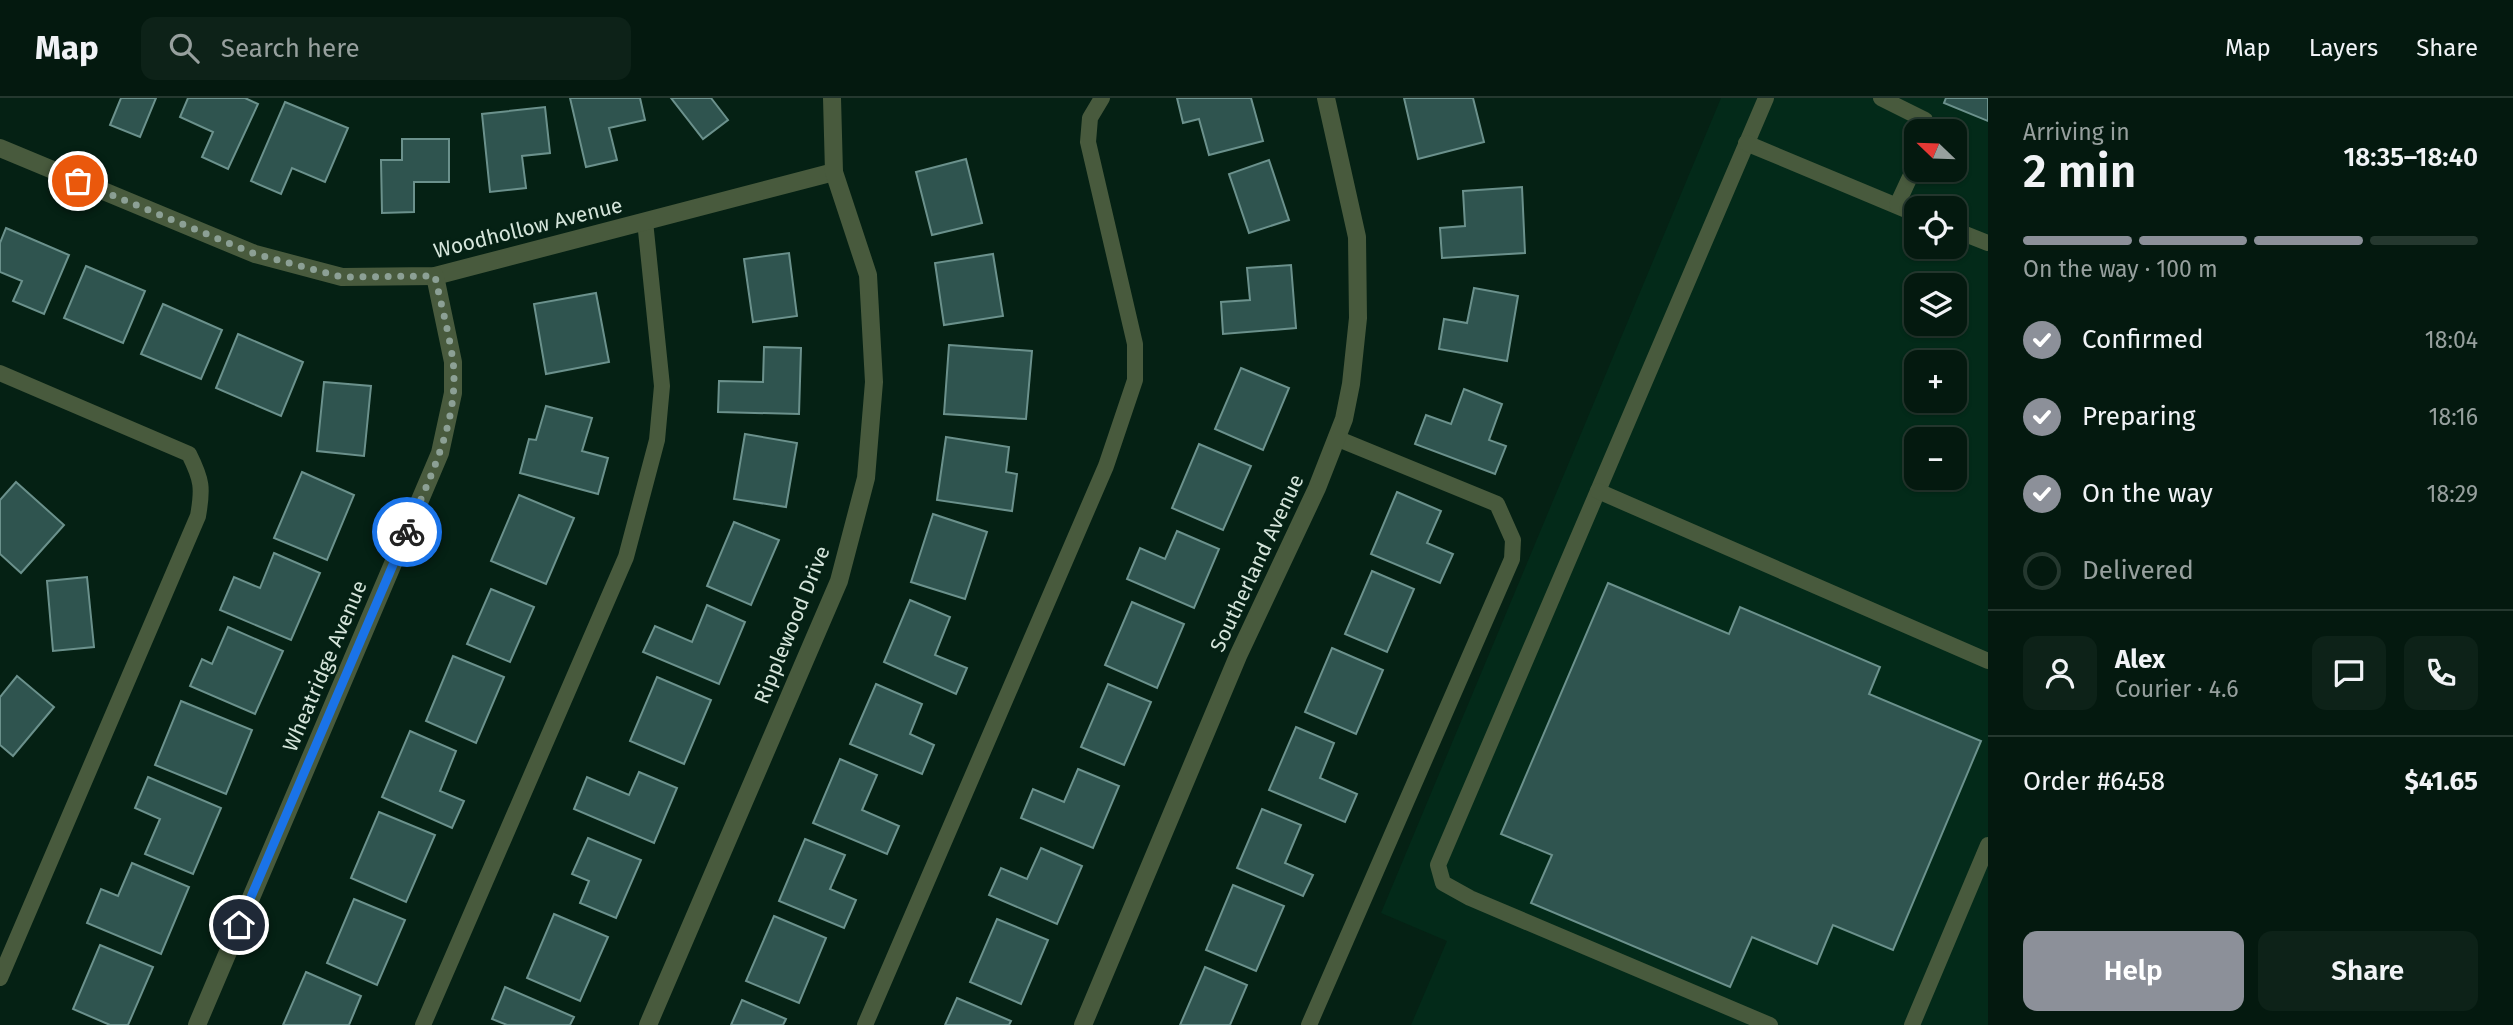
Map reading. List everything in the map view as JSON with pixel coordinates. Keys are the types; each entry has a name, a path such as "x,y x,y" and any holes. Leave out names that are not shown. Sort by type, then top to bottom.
{"street":[{"name":"Ripplewood Drive","path":"648,1025 839,581 866,478 874,382 868,275 834,172 832,98"},
{"name":"Southerland Avenue","path":"1083,1025 1238,656 1317,488 1344,419 1352,384 1358,318 1357,237 1326,98"},
{"name":"Woodhollow Avenue","path":"0,148 255,254 342,277 435,276 834,172"},
{"name":"Wheatridge Avenue","path":"197,1025 440,453 453,393 453,362 435,276"}],"lane":[{"path":"865,1025 1106,466 1135,380 1135,344 1088,142 1090,118 1102,98"},
{"path":"1766,98 1438,865 1443,883 1470,898 1770,1025"},
{"path":"1881,98 1922,119"},
{"path":"1746,144 1904,209"},
{"path":"1896,205 1907,182"},
{"path":"423,1025 626,557 643,497 657,440 662,386 645,221"},
{"path":"1967,235 1988,243"},
{"path":"0,373 188,454 198,471 202,493 198,516 6,949 0,978"},
{"path":"1309,1025 1512,559 1513,540 1497,504 1336,438"},
{"path":"1598,491 1988,661"},
{"path":"1912,1025 1988,845"}],"shaded area":[{"path":"1721,98 1988,98 1988,1025 1411,1025 1447,941 1381,913"}],"building":[{"path":"121,98 156,98 140,137 110,125"},
{"path":"188,98 245,98 258,104 228,169 202,157 213,132 180,117"},
{"path":"570,98 640,98 645,120 609,128 617,160 586,167"},
{"path":"671,98 711,98 728,120 703,139"},
{"path":"1177,98 1251,98 1263,141 1209,155 1199,119 1183,123"},
{"path":"1404,98 1473,98 1484,142 1418,159"},
{"path":"1946,98 1988,98 1988,121 1944,103"},
{"path":"285,102 348,128 325,182 292,168 281,194 251,181"},
{"path":"545,107 550,153 522,156 526,188 490,192 482,114"},
{"path":"402,139 449,139 449,182 414,182 414,212 382,213 381,160 402,160"},
{"path":"966,159 982,223 932,235 916,172"},
{"path":"1269,160 1289,220 1249,233 1229,174"},
{"path":"1522,187 1525,253 1442,258 1440,228 1465,226 1463,191"},
{"path":"6,228 69,255 44,314 13,301 22,281 0,272 0,243"},
{"path":"789,253 797,316 753,322 744,259"},
{"path":"993,254 1003,316 944,325 935,263"},
{"path":"1291,265 1296,328 1223,334 1221,302 1250,300 1247,268"},
{"path":"86,266 145,291 123,343 64,318"},
{"path":"1474,288 1518,296 1507,361 1439,349 1444,319 1467,323"},
{"path":"596,293 609,362 546,374 534,304"},
{"path":"163,304 222,330 201,379 141,354"},
{"path":"238,334 303,362 281,416 216,388"},
{"path":"949,345 1032,351 1026,419 944,414"},
{"path":"764,347 801,348 799,414 718,412 719,381 763,382"},
{"path":"1241,368 1289,388 1263,450 1215,429"},
{"path":"324,382 371,386 364,456 317,451"},
{"path":"1464,389 1502,404 1489,440 1506,446 1495,474 1415,444 1426,415 1451,424"},
{"path":"546,406 592,418 582,451 608,458 598,494 520,473 529,439 536,440"},
{"path":"745,434 797,443 786,507 734,499"},
{"path":"946,437 1009,447 1006,472 1017,474 1012,511 937,500"},
{"path":"1199,444 1251,466 1223,530 1172,508"},
{"path":"302,472 354,495 327,560 274,538"},
{"path":"16,482 64,525 21,573 0,554 0,500"},
{"path":"1397,492 1441,511 1427,543 1453,554 1440,583 1371,554"},
{"path":"519,495 574,518 546,584 491,561"},
{"path":"933,514 987,532 965,599 911,582"},
{"path":"734,522 779,540 751,605 707,586"},
{"path":"1177,531 1219,549 1194,608 1127,579 1140,548 1165,559"},
{"path":"274,553 320,573 291,640 220,610 234,577 260,588"},
{"path":"1372,571 1414,589 1387,652 1345,634"},
{"path":"87,577 94,647 53,651 47,581"},
{"path":"1608,583 1729,634 1740,607 1880,667 1869,694 1981,741 1893,950 1833,925 1817,964 1752,937 1730,987 1531,903 1552,855 1501,834"},
{"path":"491,589 534,607 510,662 467,644"},
{"path":"910,600 950,617 935,655 967,668 956,694 884,662"},
{"path":"1132,602 1184,624 1157,688 1105,665"},
{"path":"707,605 745,622 719,684 643,652 655,626 692,642"},
{"path":"228,627 283,651 255,714 190,686 202,659 212,664"},
{"path":"1332,648 1383,670 1356,734 1305,712"},
{"path":"453,656 504,677 476,743 426,721"},
{"path":"17,676 54,707 13,756 0,745 0,697"},
{"path":"657,677 711,700 684,764 630,741"},
{"path":"876,684 922,704 910,734 934,745 922,774 850,744"},
{"path":"1108,684 1151,702 1124,765 1081,747"},
{"path":"181,701 252,730 226,794 155,765"},
{"path":"1296,727 1334,743 1320,778 1357,794 1345,822 1269,790"},
{"path":"410,731 456,751 440,791 464,801 452,828 382,797"},
{"path":"840,759 877,775 862,810 899,826 887,854 813,823"},
{"path":"1078,769 1119,786 1093,848 1021,818 1033,789 1064,802"},
{"path":"639,772 677,788 654,843 574,809 587,777 629,795"},
{"path":"148,777 221,808 193,874 145,854 160,819 135,808"},
{"path":"1262,809 1301,825 1285,863 1313,875 1303,896 1237,868"},
{"path":"379,812 435,835 406,902 351,878"},
{"path":"588,838 641,860 616,918 580,903 589,881 572,874"},
{"path":"805,839 845,855 830,889 856,900 844,928 779,901"},
{"path":"1041,848 1082,866 1057,924 989,895 1001,868 1027,879"},
{"path":"132,863 189,887 161,954 87,923 101,889 118,896"},
{"path":"1233,885 1284,906 1256,971 1206,950"},
{"path":"354,899 405,920 377,985 327,963"},
{"path":"554,914 608,937 580,1001 527,978"},
{"path":"774,916 826,938 799,1003 746,981"},
{"path":"997,919 1048,940 1021,1004 970,982"},
{"path":"100,945 153,967 128,1025 110,1025 73,1009"},
{"path":"1205,967 1247,985 1230,1025 1180,1025"},
{"path":"306,972 361,996 349,1025 283,1025"},
{"path":"505,987 574,1017 570,1025 507,1025 492,1019"},
{"path":"957,998 1011,1021 1009,1025 945,1025"},
{"path":"742,1000 786,1019 783,1025 731,1025"}],"way so far":[{"path":"78,181 255,254 342,277 435,276 453,362 453,393 440,453 407,532"}],"route":[{"path":"239,925 407,532"}]}
